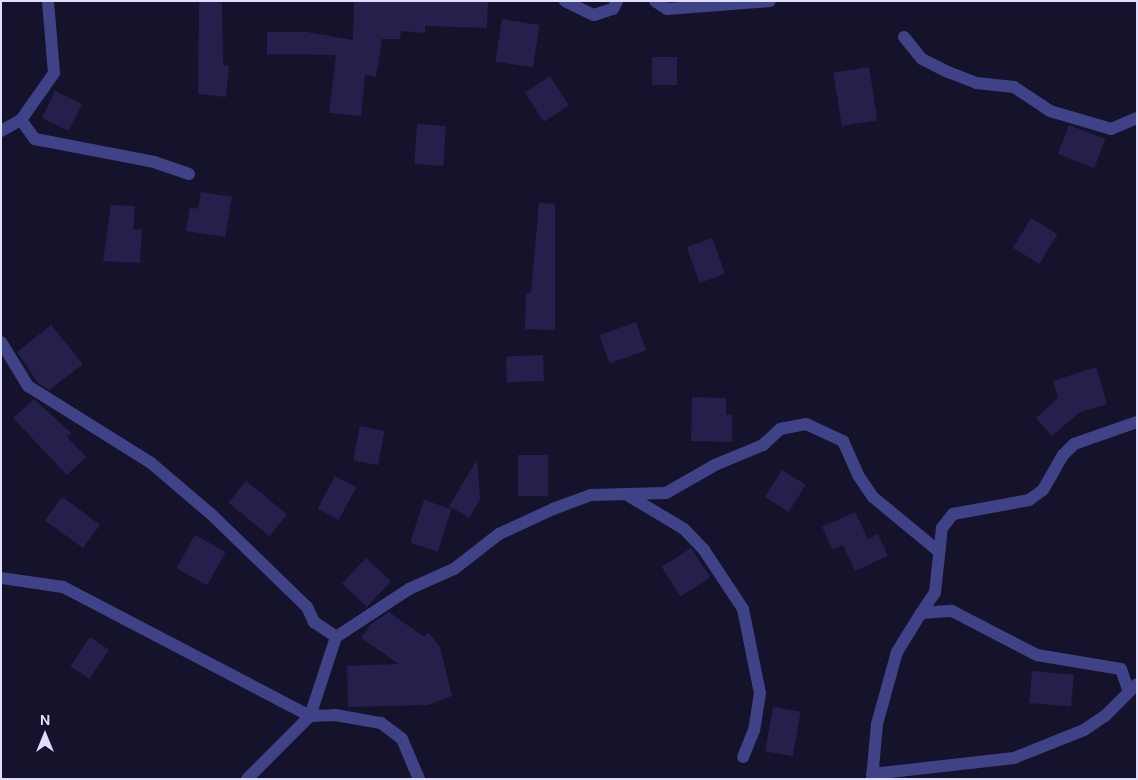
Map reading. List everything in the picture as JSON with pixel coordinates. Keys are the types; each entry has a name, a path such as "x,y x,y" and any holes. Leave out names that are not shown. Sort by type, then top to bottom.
{"street":[{"path":"1,131 20,120 54,73 48,1"},
{"path":"564,1 594,15 613,9 617,1"},
{"path":"655,1 667,9 770,1"},
{"path":"904,37 922,59 976,83 1014,87 1050,111 1111,128 1137,118"},
{"path":"20,120 36,139 154,162 189,174"},
{"path":"1,342 28,386 151,464 211,514 306,607 314,622 336,637"},
{"path":"920,613 952,610 1037,655 1101,662 1121,669 1133,688 1105,716 1084,730 1014,758 872,776 877,724 897,652 920,613 935,592 937,550 942,528 953,514 1029,500 1043,490 1063,455 1074,444 1137,422"},
{"path":"247,779 310,716 336,637 409,589 454,569 499,534 591,494 629,496 666,493 715,465 763,445 780,429 806,424 843,441 858,475 873,497 937,550"},
{"path":"629,496 684,529 704,550 743,609 760,693 754,730 743,757"},
{"path":"1,578 63,587 310,716 335,715 381,723 402,739 419,779"}],"building":[{"path":"199,1 222,1 223,65 229,66 226,97 198,94"},
{"path":"354,1 488,1 487,28 425,26 425,33 401,31 400,39 382,39 376,77 365,75 361,116 329,113 336,55 267,54 267,32 307,32 353,40"},
{"path":"502,19 540,25 533,67 495,61"},
{"path":"652,57 677,57 677,85 652,85"},
{"path":"869,67 877,120 842,126 833,73"},
{"path":"550,76 569,105 544,122 525,92"},
{"path":"55,91 82,104 69,131 42,118"},
{"path":"417,124 446,126 443,166 414,164"},
{"path":"1069,125 1105,139 1094,168 1058,154"},
{"path":"201,192 232,197 225,237 186,231 190,207 198,209"},
{"path":"539,203 555,204 555,330 525,329 526,293 531,293"},
{"path":"111,205 135,206 133,229 142,230 140,263 103,261"},
{"path":"1031,218 1058,234 1040,264 1013,248"},
{"path":"712,238 725,274 700,283 687,247"},
{"path":"636,322 646,350 610,364 599,335"},
{"path":"51,325 83,364 49,390 38,383 17,352"},
{"path":"543,355 544,381 507,382 506,356"},
{"path":"1096,367 1107,404 1080,412 1052,436 1036,418 1058,398 1053,381"},
{"path":"692,397 726,398 726,415 732,415 732,442 691,441"},
{"path":"34,399 71,433 67,437 86,457 67,475 13,418"},
{"path":"360,426 385,431 378,465 353,460"},
{"path":"518,455 548,455 548,496 518,496"},
{"path":"477,460 480,499 469,518 449,506"},
{"path":"782,470 806,485 789,512 765,497"},
{"path":"335,476 356,487 339,520 318,509"},
{"path":"246,481 287,514 270,536 228,503"},
{"path":"62,497 100,525 83,548 45,520"},
{"path":"424,500 452,509 438,552 410,543"},
{"path":"855,512 868,539 878,534 888,556 855,571 843,545 833,550 822,527"},
{"path":"195,535 226,552 207,585 177,568"},
{"path":"691,548 710,577 681,596 662,567"},
{"path":"366,558 391,581 367,607 342,584"},
{"path":"389,612 424,637 429,633 440,647 452,696 428,705 348,707 347,666 399,664 361,638 371,624"},
{"path":"90,637 109,650 89,679 70,666"},
{"path":"1032,671 1074,675 1071,707 1029,703"},
{"path":"773,707 801,712 793,756 765,751"}]}
